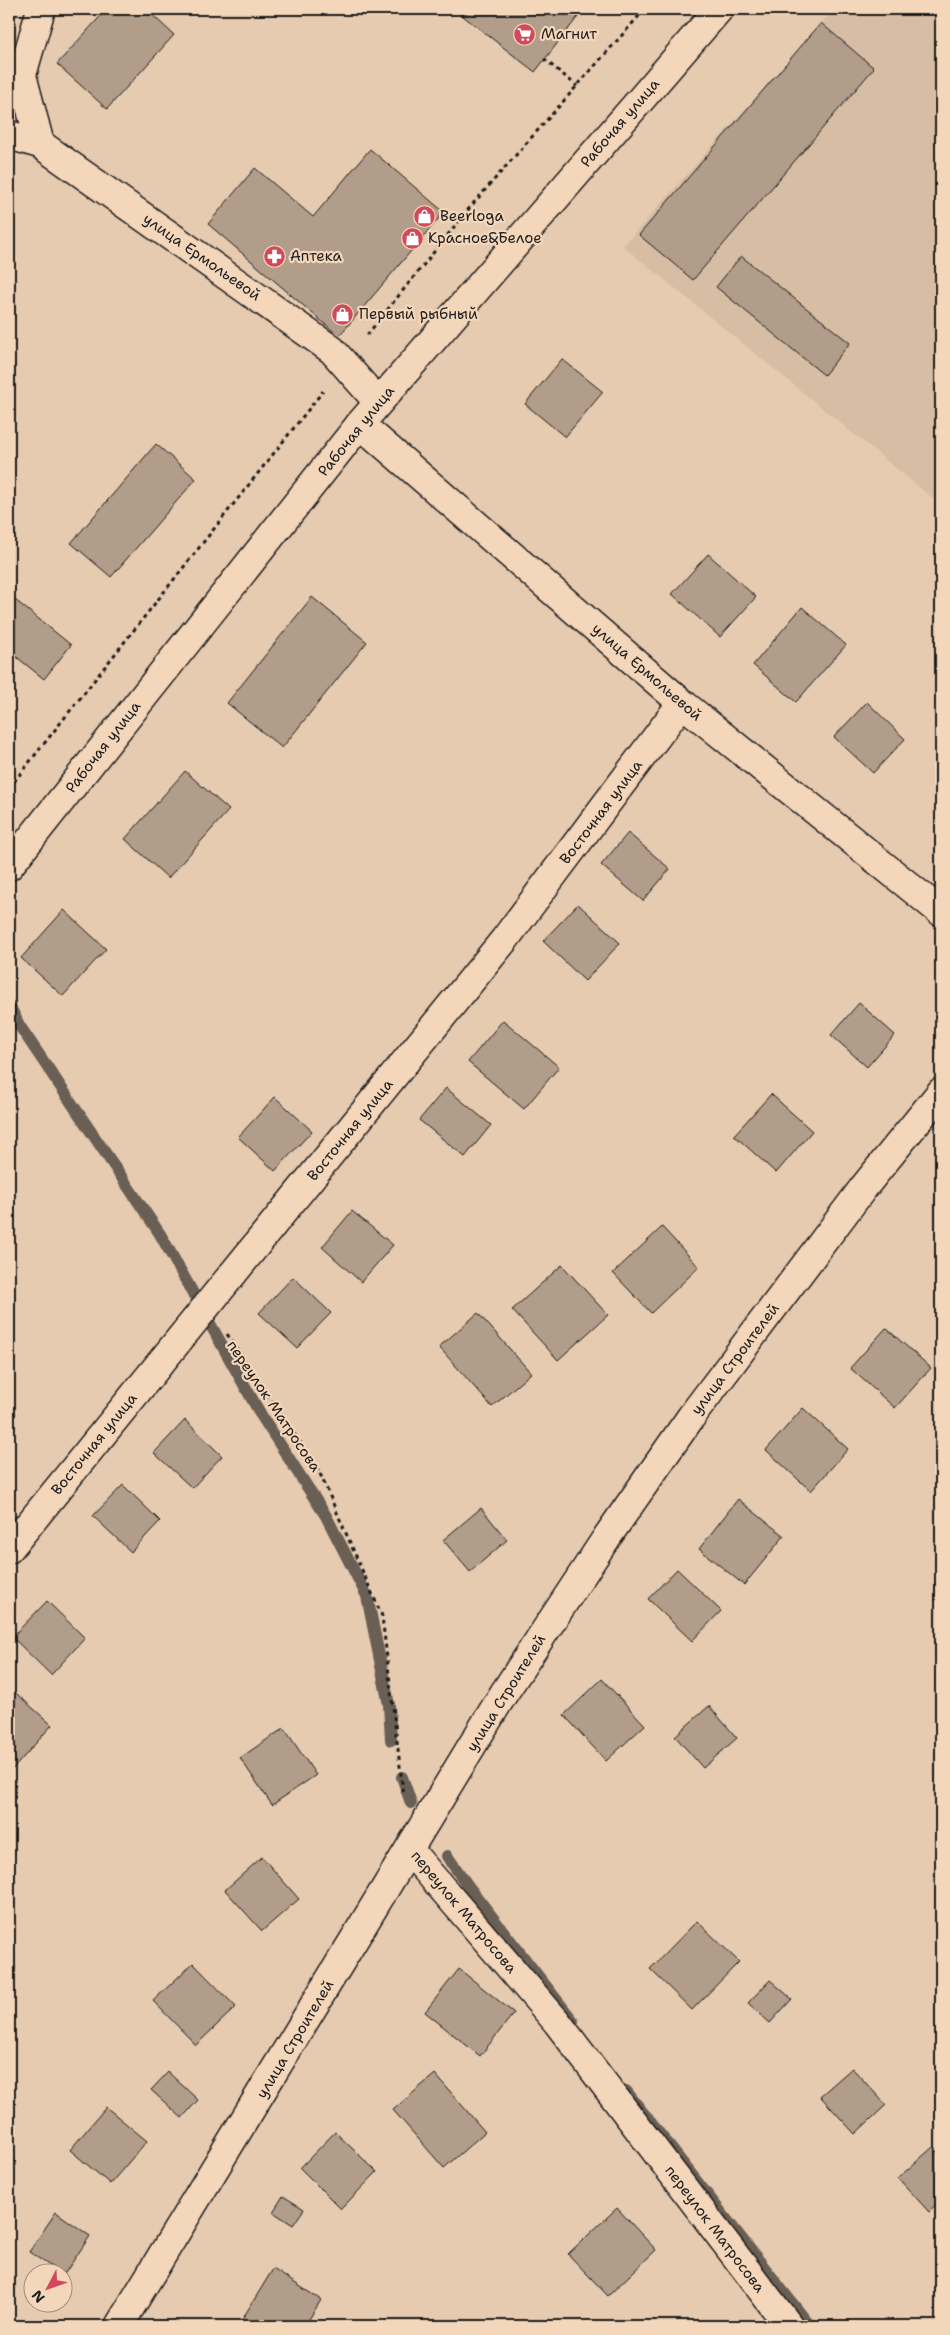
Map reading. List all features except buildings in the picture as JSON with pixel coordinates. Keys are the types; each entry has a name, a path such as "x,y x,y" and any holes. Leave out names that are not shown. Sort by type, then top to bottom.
{"street":[{"path":"40,144 22,75 41,9"},
{"name":"Рабочая улица","path":"9,866 378,402 719,9"},
{"name":"улица Ермольевой","path":"9,135 40,144 332,350 378,402"},
{"name":"улица Ермольевой","path":"360,424 682,703 941,912"},
{"name":"Восточная улица","path":"9,1549 505,939 682,703"},
{"name":"улица Строителей","path":"119,2326 410,1851 504,1693 607,1537 691,1417 864,1187 941,1092"},
{"name":"переулок Матросова","path":"410,1851 557,2022 789,2326"}],"path":[{"path":"544,59 577,86"},
{"name":"переулок Матросова","path":"207,1304 318,1469 382,1616 403,1792"}],"shaded area":[{"path":"834,9 941,9 941,505 623,246"}],"waterway":[{"path":"9,1005 19,1025 160,1234 261,1415 326,1516 367,1596 389,1705 391,1740"},
{"path":"402,1777 411,1803"},
{"path":"447,1856 468,1886 573,2021"},
{"path":"626,2091 810,2326"}],"place":[{"name":"Магнит","path":"525,34"},
{"name":"Beerloga","path":"424,216"},
{"name":"Красное&Белое","path":"412,238"},
{"name":"Аптека","path":"274,256"},
{"name":"Первый рыбный","path":"343,314"}]}
